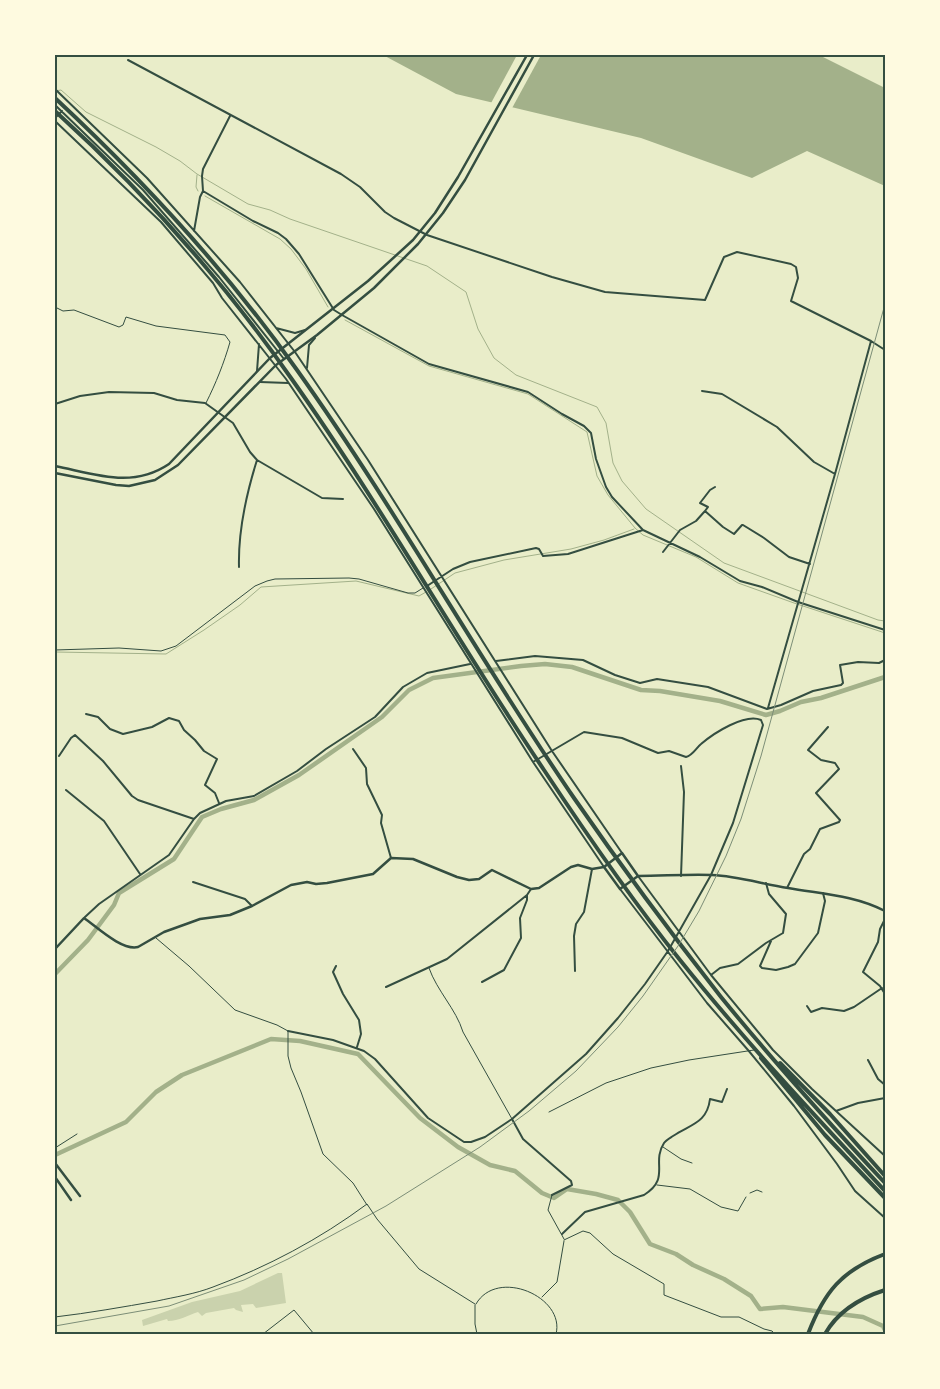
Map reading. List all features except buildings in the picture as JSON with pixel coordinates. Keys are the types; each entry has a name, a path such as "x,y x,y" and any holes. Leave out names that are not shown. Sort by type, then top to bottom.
{"highway":[{"path":"55,98 158,200 269,332 361,463 574,798 661,920 763,1048 885,1183"},
{"path":"55,111 162,220 219,284 268,346 348,462 493,692 591,840 681,961 815,1117 885,1191"},
{"path":"735,1025 825,1135 885,1198"},
{"path":"763,1048 830,1114 885,1176"},
{"path":"808,1334 818,1310 844,1276 859,1266 885,1254"},
{"path":"825,1334 834,1321 846,1310 861,1300 885,1290"}],"street":[{"path":"55,466 130,479 147,475 169,464 270,358 287,343 334,310 413,240 435,213 458,177 527,55"},
{"path":"55,473 116,485 136,485 149,482 167,474 178,465 276,366 374,288 418,244 443,212 464,180 534,55"},
{"path":"128,60 341,174 360,187 394,218 427,235 605,292 705,300 724,257 737,252 791,264 796,266 798,278 791,301 871,341 885,350"},
{"path":"55,89 147,178 240,282 295,352 368,460 552,751 679,933 773,1050 885,1156"},
{"path":"55,105 143,190 219,276 284,360"},
{"path":"62,111 55,120 161,222 213,283 222,298 276,366 374,509 470,664 604,868 707,1003 799,1113 855,1191 885,1218"},
{"path":"194,231 200,197 203,191 203,169 230,115"},
{"path":"203,191 286,239 299,254 334,310 342,315 429,364 528,392 584,426 591,433 596,460 612,497 642,530 700,557 740,581 762,587 798,603 885,630"},
{"path":"275,328 295,333 308,329"},
{"path":"307,368 309,345 317,335"},
{"path":"767,709 798,608 871,341"},
{"path":"257,372 259,344"},
{"path":"260,382 288,383"},
{"path":"702,391 722,394 777,427 814,462 835,474"},
{"path":"55,404 80,396 109,392 154,393 177,400 205,403 233,423 250,452 257,460 322,498 343,499"},
{"path":"239,567 238,551 241,521 248,488 257,460"},
{"path":"663,552 684,527 696,521 705,511 708,507 700,503 710,490 715,487"},
{"path":"705,511 734,534 742,525 786,553 787,556 810,564"},
{"path":"424,588 453,569 470,562 536,548 539,549 543,556 568,554 642,530"},
{"path":"496,661 535,656 583,660 615,675 640,683 657,679 708,686 767,709 813,691 841,685 843,683 840,665 858,662 879,663 885,660"},
{"path":"55,949 99,904 171,852 194,819 204,810 220,803 251,797 297,771 326,749 375,717 402,687 427,673 470,664"},
{"path":"86,714 98,717 110,729 122,734 152,727 169,718 179,722 204,751 217,759 205,785 215,793 220,803"},
{"path":"288,1032 333,1040 357,1047 372,1056 428,1118 462,1141 471,1142 485,1137 512,1119 586,1054 645,984 679,933 711,875 736,814 763,725 761,720 752,717 740,721 714,734 699,745 690,756 686,757 669,750 658,753 622,738 584,732 533,762"},
{"path":"787,888 804,854 810,849 820,829 840,820 816,793 839,769 835,763 821,760 808,750 828,727"},
{"path":"59,756 75,735 103,761 132,796 138,800 194,819"},
{"path":"353,749 366,768 367,784 382,815 381,823 391,858"},
{"path":"681,766 684,792 681,876"},
{"path":"66,790 104,821 140,874"},
{"path":"84,918 124,945 133,948 200,919 230,915 298,883 327,883 373,874 391,858 413,859 457,878 469,880 479,879 492,870 531,889 539,888 571,867 578,865 592,869 604,868 622,853"},
{"path":"575,971 574,936 576,924 584,912 592,869"},
{"path":"620,889 638,876 711,875 862,901 885,911"},
{"path":"193,882 245,899 252,906"},
{"path":"711,975 720,968 738,964 783,933 786,914 769,894 766,883"},
{"path":"386,987 446,959 527,895 531,889"},
{"path":"771,940 765,956 760,962 762,968 776,970 788,968 795,964 818,933 825,901 823,893"},
{"path":"482,982 504,970 521,938 520,918 528,900 527,895"},
{"path":"885,919 880,929 878,942 863,972 882,988 885,994"},
{"path":"336,966 333,972 360,1024 361,1037 357,1047"},
{"path":"807,1006 811,1012 822,1008 844,1011 854,1007 882,988"},
{"path":"868,1060 878,1079 885,1085"},
{"path":"562,1234 585,1212 644,1195 656,1185 662,1146 665,1141 704,1118 709,1109 710,1099 722,1102 727,1089"},
{"path":"836,1111 858,1103 885,1098"},
{"path":"512,1119 523,1139 571,1181 572,1185 552,1195"},
{"path":"55,1163 80,1196"},
{"path":"55,1177 71,1200"}],"lane":[{"path":"55,307 63,311 74,310 119,327 123,326 126,317 156,326 225,335 230,342 223,359 220,376 205,403"},
{"path":"55,650 119,648 166,650 176,646 254,586 275,580 349,578 408,593 415,593 424,588"},
{"path":"155,937 235,1010 277,1025 288,1032 288,1056 291,1068 323,1154 349,1179 369,1207"},
{"path":"428,967 433,982 459,1021 463,1032 512,1119"},
{"path":"763,1048 773,1050"},
{"path":"549,1112 606,1083 651,1068 756,1050"},
{"path":"55,1148 77,1134"},
{"path":"662,1146 681,1159 692,1163"},
{"path":"656,1185 690,1188 722,1207 738,1211 746,1198"},
{"path":"750,1194 757,1190 762,1192"},
{"path":"540,1298 557,1282 564,1240 548,1210 552,1195"},
{"path":"367,1204 377,1220 419,1269 475,1304"},
{"path":"55,1317 106,1311 212,1288 291,1253 367,1204"},
{"path":"564,1240 583,1231 590,1233 613,1254 664,1284 664,1295 721,1318 739,1317 775,1334"},
{"path":"477,1334 475,1304 488,1290 500,1286 527,1290 540,1298 555,1318 558,1327 556,1334"},
{"path":"264,1334 294,1310 314,1334"}],"shaded area":[{"path":"383,55 819,55 885,88 885,186 807,151 752,178 641,138 456,94"},
{"path":"278,1273 282,1273 286,1303 256,1308 253,1304 241,1305 243,1312 234,1308 206,1313 202,1316 198,1312 176,1320 168,1321 167,1319 143,1326 142,1320 192,1302 240,1291"}],"pier":[{"path":"517,55 541,55 511,110 490,105"}],"waterway":[{"path":"55,91 61,90 86,112 156,147 248,204 270,210 290,219 427,266 466,292 478,329 494,358 516,375 597,407 606,423 613,463 622,481 646,509 724,563 885,621"},
{"path":"197,175 196,187 198,191"},
{"path":"205,196 280,239 291,249 306,269 328,307"},
{"path":"345,320 429,366 528,394 587,432 597,476 608,495 643,535 696,557 738,583 885,633"},
{"path":"431,589 455,573 504,560 571,549 634,529"},
{"path":"55,652 166,654 240,605 261,587 356,581 419,596 426,592"},
{"path":"55,974 88,940 114,905 119,893 174,859 202,817 221,809 254,800 299,775 382,717 409,690 433,678 545,664 572,667 641,690 660,691 720,701 766,715 801,702 821,698 885,677"},
{"path":"55,1155 126,1122 156,1092 182,1075 271,1039 300,1041 358,1054 420,1118 458,1147 490,1165 515,1171 542,1193 554,1198 567,1189 618,1200 630,1212 650,1244 676,1254 693,1265 724,1279 751,1296 760,1309 783,1307 863,1317 883,1326 885,1330"}],"railway":[{"path":"55,1326 169,1306 244,1280 288,1259 386,1206 480,1147 529,1111 576,1071 618,1027 643,996 678,946 699,911 726,856 741,819 761,756 885,304"}]}
